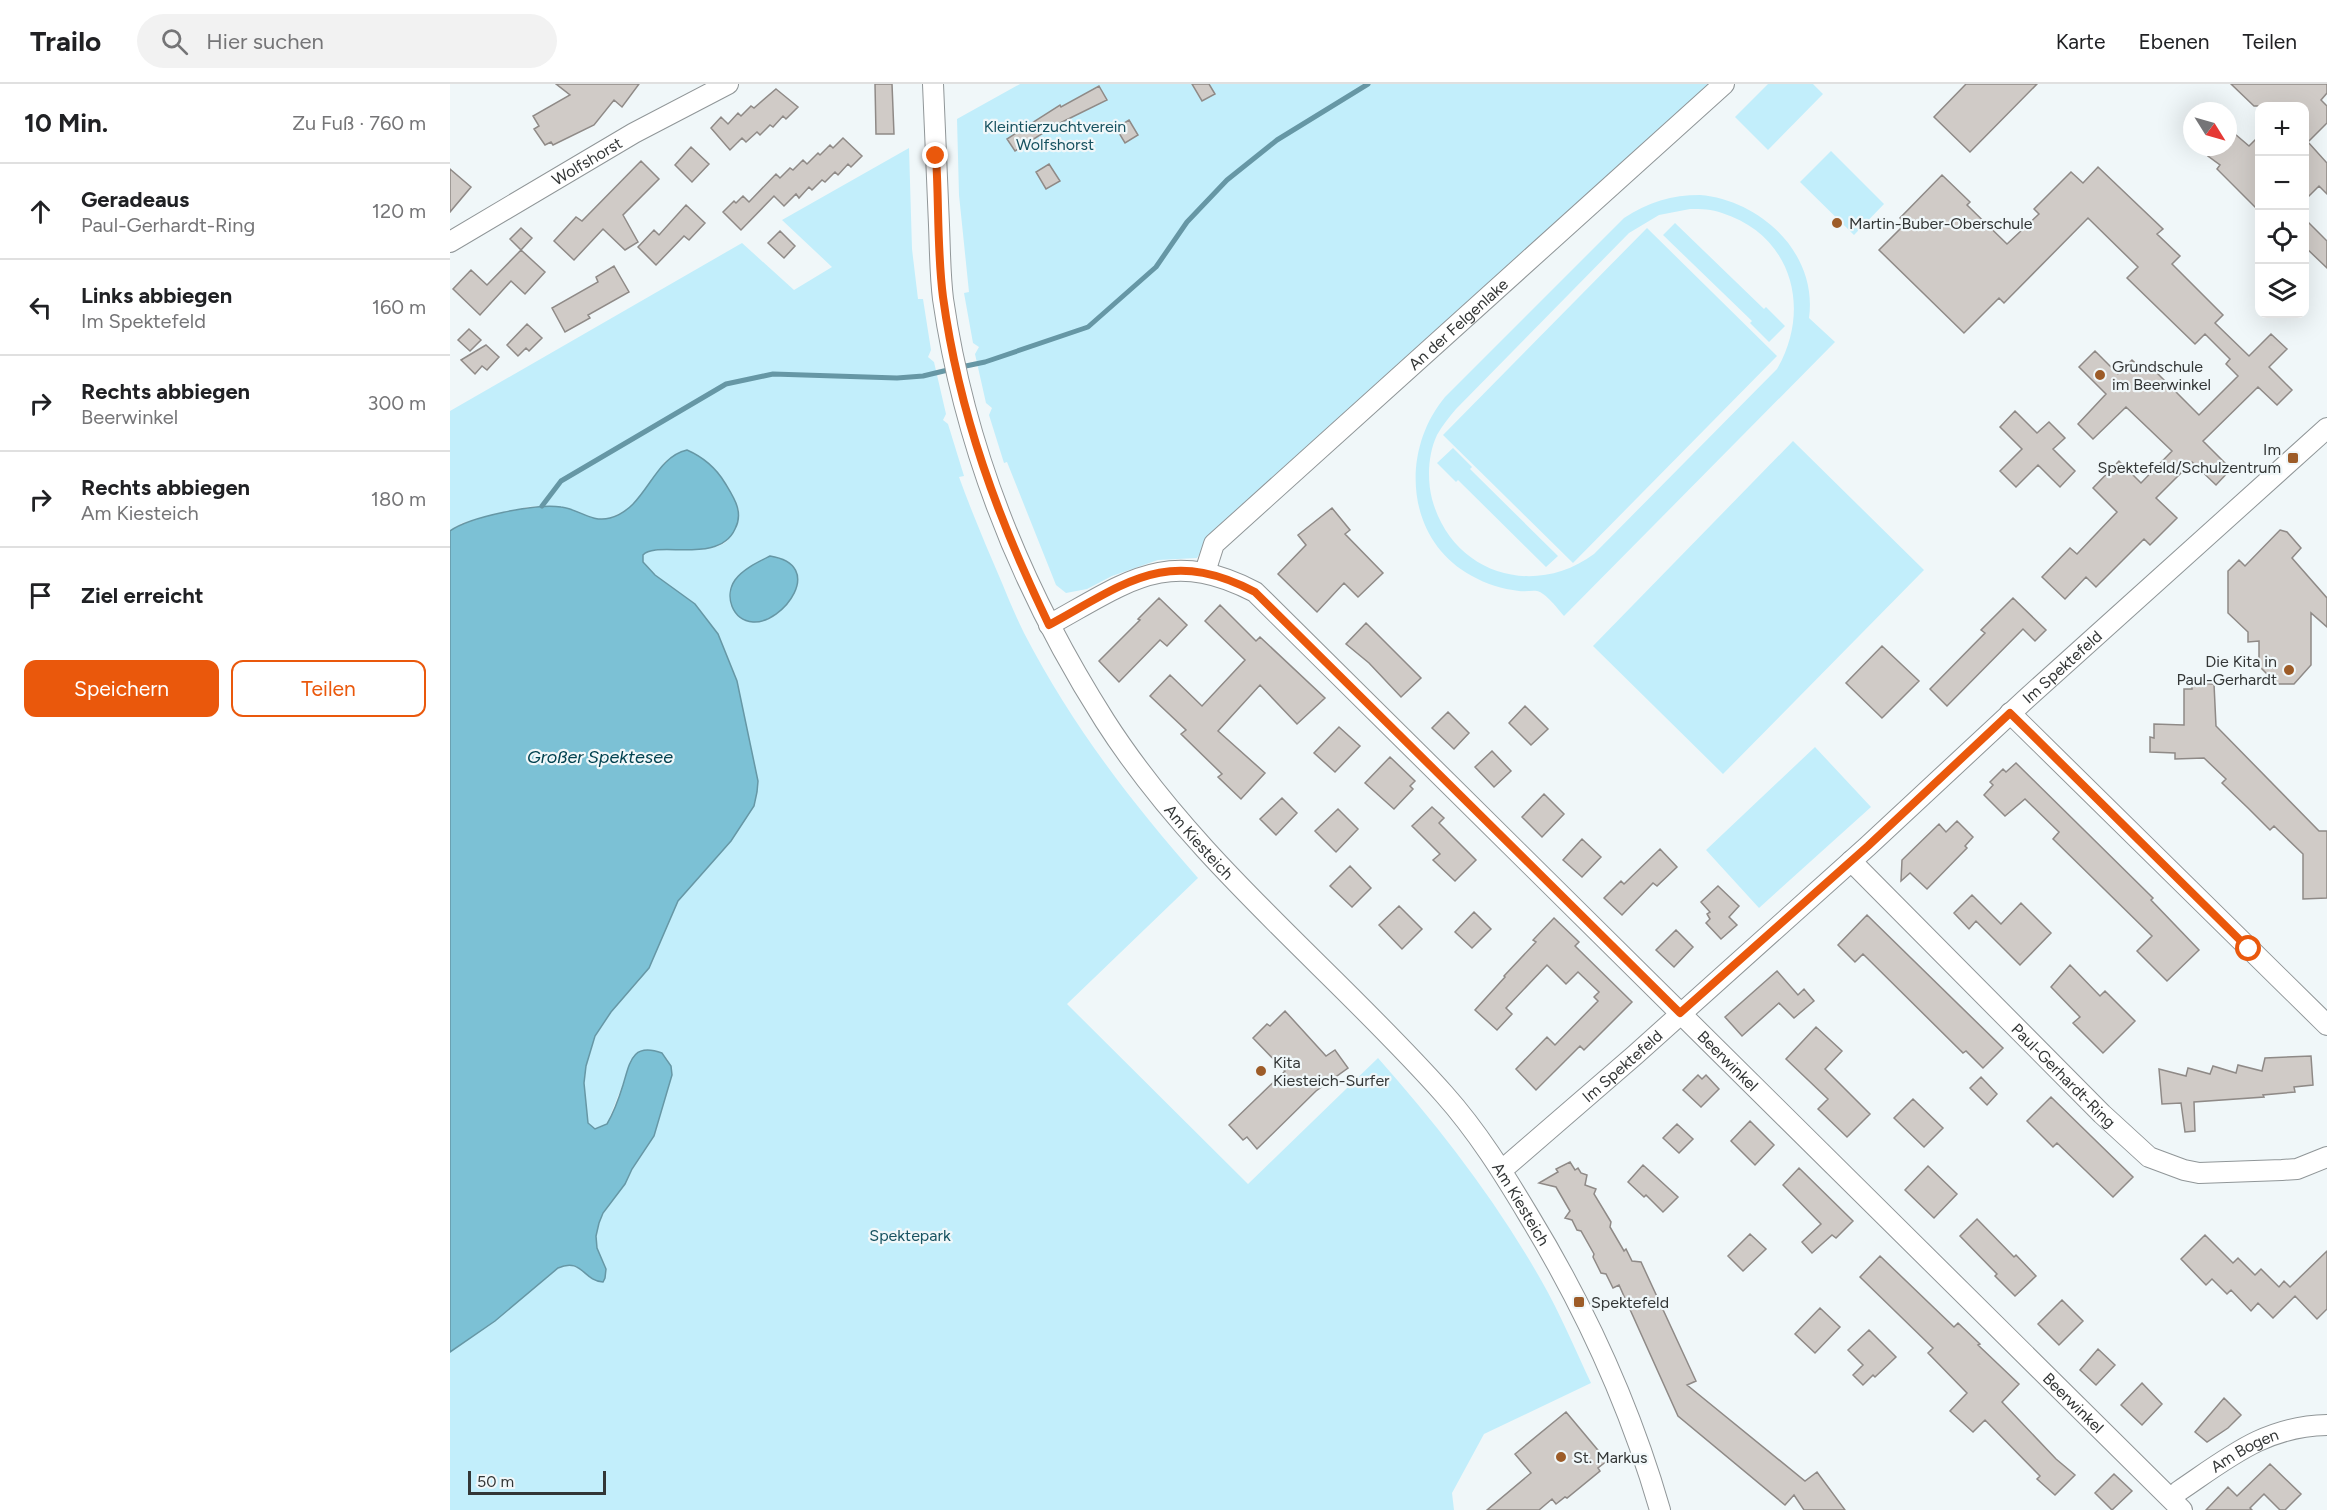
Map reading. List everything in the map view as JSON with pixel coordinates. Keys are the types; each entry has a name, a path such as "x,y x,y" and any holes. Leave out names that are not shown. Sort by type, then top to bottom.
{"street":[{"name":"Wolfshorst","path":"450,242 634,132 728,84"},
{"name":"Am Kiesteich","path":"933,84 943,296 968,415 983,470 1008,537 1049,625 1106,723 1163,800 1219,864 1392,1038 1439,1089 1502,1170 1579,1302 1620,1395 1660,1510"},
{"name":"An der Felgenlake","path":"1205,572 1214,544 1724,84"},
{"name":"Im Spektefeld","path":"1502,1170 1520,1157 1851,861 2010,713 2327,428"},
{"name":"Beerwinkel","path":"1049,625 1130,580 1167,570 1205,572 1232,580 1255,592 2177,1505"},
{"path":"2010,713 2327,1025"},
{"name":"Paul-Gerhardt-Ring","path":"1851,861 2109,1120 2149,1157 2199,1173 2289,1170 2327,1157"},
{"name":"Am Bogen","path":"2177,1505 2179,1491 2262,1438 2286,1429 2327,1425"}],"green space":[{"name":"Kleintierzuchtverein Wolfshorst","path":"1020,84 1709,84 1213,533 1197,558 1158,560 1112,576 1087,589 1066,593 1056,585 1007,462 1004,463 989,415 992,408 986,403 975,354 979,347 973,343 964,293 969,292 959,195 957,119"},
{"path":"1768,84 1813,84 1823,94 1768,150 1735,117"},
{"name":"Spektepark","path":"909,148 912,249 918,299 923,299 931,350 928,357 934,362 946,414 943,420 948,424 964,476 959,477 969,504 1021,627 1042,667 1082,730 1126,791 1198,878 1067,1004 1248,1184 1378,1058 1423,1110 1505,1221 1548,1293 1591,1383 1484,1434 1452,1493 1454,1510 450,1510 450,1352 495,1321 558,1268 568,1265 576,1266 590,1278 604,1264 597,1248 596,1236 599,1223 603,1213 625,1184 654,1136 672,1075 667,1058 624,1081 607,1124 595,1129 588,1123 584,1084 586,1066 595,1036 611,1012 639,981 678,901 731,841 754,806 758,781 737,681 718,634 695,604 655,575 643,562 643,555 649,552 707,549 727,541 733,531 739,510 722,478 710,464 665,461 656,477 630,508 610,518 596,519 573,510 542,506 527,507 462,523 450,531 450,411 742,243 794,290 832,267 782,220"},
{"path":"1831,151 1884,204 1854,235 1800,182"},
{"path":"1690,195 1722,199 1744,207 1763,219 1780,234 1794,252 1804,272 1809,294 1809,318 1835,342 1564,616 1540,592 1500,587 1472,576 1450,560 1433,540 1422,518 1416,493 1416,468 1421,443 1430,419 1445,397 1624,218 1651,204","holes":["1690,209 1718,212 1746,224 1765,238 1779,256 1789,277 1793,299 1793,322 1788,346 1777,369 1594,554 1570,568 1546,575 1521,576 1498,571 1476,561 1457,545 1442,524 1432,499 1429,467 1434,442 1439,432 1456,409 1629,233 1659,215"]},
{"path":"1675,223 1764,309 1766,307 1785,326 1769,342 1750,323 1752,321 1663,235"},
{"path":"1647,228 1777,356 1573,563 1443,435"},
{"path":"1793,441 1924,570 1723,774 1593,646"},
{"path":"1453,448 1472,467 1470,469 1558,556 1546,567 1458,480 1456,482 1437,463"},
{"path":"1815,747 1871,807 1759,908 1706,850"}],"water":[{"name":"Großer Spektesee","path":"687,450 718,472 737,505 738,523 727,540 716,546 702,549 650,551 643,555 643,562 655,575 695,604 718,634 737,681 758,781 754,806 731,841 678,901 649,968 611,1012 595,1036 586,1066 584,1083 588,1123 595,1129 607,1124 631,1062 638,1052 652,1050 662,1053 671,1066 672,1075 654,1136 625,1184 603,1213 599,1223 596,1236 597,1248 606,1269 603,1282 596,1281 572,1265 558,1268 495,1321 450,1352 450,531 487,516 536,507 561,507 597,519 610,518 622,513 633,504 665,463 675,455"},
{"path":"770,556 787,562 796,570 798,581 794,593 787,604 776,614 765,620 753,622 746,620 735,612 732,606 730,593 732,586 742,572"}],"building":[{"path":"556,84 639,84 622,107 614,100 594,125 553,145 551,142 545,145 534,129 539,126 533,116 570,95"},
{"path":"875,84 892,84 894,134 876,134"},
{"path":"1192,84 1209,84 1215,94 1202,101"},
{"path":"1966,84 2037,84 1970,152 1934,117"},
{"path":"2231,84 2327,84 2327,93 2321,100 2327,106 2327,123 2309,141 2309,102 2255,102 2254,106"},
{"path":"1099,86 1107,100 1054,126 1015,151 1007,139 1060,105 1061,107"},
{"path":"776,89 798,107 786,119 783,116 773,127 770,125 760,135 757,132 746,142 742,138 730,150 711,128 721,117 728,124 738,113 741,116 751,106 754,108"},
{"path":"1129,120 1138,135 1125,143 1116,128"},
{"path":"2237,136 2249,146 2255,140 2255,207 2217,169 2220,165 2208,156 2237,156"},
{"path":"843,138 862,156 851,167 848,164 838,175 835,172 812,190 809,187 799,198 796,194 784,206 774,196 741,230 723,212 743,196 749,202 776,174 780,178 803,160 807,164 818,153 820,155 830,145 833,148"},
{"path":"2309,143 2327,163 2327,194 2319,186 2309,196"},
{"path":"691,147 709,164 692,182 675,165"},
{"path":"641,161 659,179 623,215 638,242 625,250 603,229 574,260 554,241 576,217 582,221"},
{"path":"1049,164 1060,181 1046,189 1036,172"},
{"path":"2098,167 2163,229 2157,234 2180,256 2172,264 2223,315 2215,323 2249,356 2271,334 2287,349 2269,367 2292,390 2277,405 2258,387 2203,441 2231,469 2216,485 2192,462 2156,498 2177,518 2150,545 2144,539 2096,587 2086,577 2065,599 2042,577 2070,548 2077,554 2117,512 2093,488 2119,461 2141,483 2172,451 2126,407 2093,439 2078,424 2106,394 2079,367 2095,351 2118,374 2132,360 2146,373 2152,368 2199,415 2238,376 2226,364 2230,359 2205,334 2195,344 2127,278 2138,267 2088,218 2004,303 1999,298 1964,333 1879,250 1906,223 1900,218 1942,175 1970,202 1967,205 2007,244 2039,214 2034,209 2071,172 2083,183"},
{"path":"450,169 471,187 450,212"},
{"path":"686,205 705,223 689,240 684,236 656,265 638,247 654,230 659,235"},
{"path":"2309,223 2327,241 2327,268 2309,251"},
{"path":"521,228 532,238 521,250 510,239"},
{"path":"780,231 795,246 784,258 768,243"},
{"path":"521,250 545,272 525,294 511,281 480,315 453,289 471,270 487,285"},
{"path":"614,266 629,292 588,315 590,318 565,332 552,308 598,282 596,277"},
{"path":"527,324 542,338 529,351 526,348 518,356 507,345"},
{"path":"469,329 481,340 470,351 458,340"},
{"path":"486,345 499,357 487,370 482,366 475,374 461,360"},
{"path":"2015,411 2037,433 2049,422 2065,438 2053,449 2075,471 2060,487 2038,465 2016,487 2000,471 2022,449 2000,427"},
{"path":"1332,508 1350,530 1345,534 1383,573 1358,597 1344,583 1317,612 1278,574 1306,545 1298,535"},
{"path":"2280,530 2287,532 2301,548 2292,558 2327,598 2327,627 2311,613 2311,665 2294,684 2277,684 2259,666 2259,641 2248,642 2248,632 2228,613 2228,571 2239,560 2245,566"},
{"path":"1159,598 1187,625 1167,646 1160,640 1119,682 1099,661"},
{"path":"2013,598 2046,630 2035,641 2023,629 1947,706 1930,689 1985,633 1981,630"},
{"path":"1220,605 1256,641 1260,637 1325,698 1297,724 1260,685 1218,731 1265,773 1241,799 1218,777 1222,774 1181,734 1186,730 1150,696 1170,675 1202,706 1245,660 1205,621"},
{"path":"1366,623 1421,678 1401,697 1369,663 1346,644"},
{"path":"1882,646 1919,681 1882,718 1846,683"},
{"path":"2192,683 2214,684 2216,726 2319,831 2327,831 2327,898 2303,899 2303,854 2274,826 2270,830 2222,783 2226,779 2204,758 2175,759 2175,753 2150,752 2150,737 2154,738 2154,724 2184,725 2184,689 2192,689"},
{"path":"1525,706 1548,729 1531,745 1509,723"},
{"path":"1448,712 1469,733 1454,749 1432,728"},
{"path":"1339,727 1360,746 1335,772 1314,753"},
{"path":"1492,751 1511,771 1494,787 1475,767"},
{"path":"1390,757 1415,781 1410,786 1413,789 1394,809 1365,783"},
{"path":"2016,763 2153,898 2151,900 2199,950 2167,981 2137,951 2152,936 2053,839 2059,832 2025,799 2005,816 1984,795 1993,785 1990,782 2003,769 2006,772"},
{"path":"1544,794 1564,814 1542,837 1522,817"},
{"path":"1282,798 1297,813 1276,835 1260,819"},
{"path":"1432,807 1444,818 1439,823 1476,860 1455,881 1433,860 1440,854 1412,826"},
{"path":"1338,809 1358,829 1336,852 1315,831"},
{"path":"1957,821 1973,837 1965,846 1967,848 1927,889 1910,873 1901,881 1902,860 1939,824 1946,832"},
{"path":"1582,839 1601,857 1582,877 1563,860"},
{"path":"1660,849 1677,867 1657,886 1653,883 1622,915 1604,898 1621,881 1624,884"},
{"path":"1350,866 1371,888 1352,907 1330,886"},
{"path":"1718,886 1739,906 1729,917 1737,925 1721,939 1706,923 1710,919 1707,914 1710,912 1701,902"},
{"path":"1972,895 2001,924 2021,903 2051,933 2020,965 1976,921 1969,929 1954,913"},
{"path":"1399,906 1422,929 1402,949 1379,925"},
{"path":"1474,912 1491,929 1472,948 1455,932"},
{"path":"1867,915 2003,1048 1983,1068 1966,1051 1963,1053 1863,954 1855,962 1838,945"},
{"path":"1554,918 1579,942 1575,946 1632,1002 1584,1050 1580,1046 1536,1090 1516,1069 1547,1037 1555,1045 1598,1001 1594,997 1599,992 1578,972 1566,984 1547,965 1506,1008 1512,1014 1497,1030 1475,1010 1536,942 1533,940"},
{"path":"1676,930 1693,947 1674,967 1656,950"},
{"path":"2070,965 2100,996 2105,991 2135,1021 2103,1053 2073,1023 2080,1017 2051,987"},
{"path":"1777,971 1798,995 1804,989 1814,1001 1794,1018 1779,1003 1742,1036 1725,1017"},
{"path":"1285,1011 1326,1056 1335,1050 1348,1068 1316,1091 1257,1149 1247,1137 1243,1140 1229,1125 1285,1071 1253,1038"},
{"path":"1816,1027 1842,1051 1825,1069 1870,1114 1847,1137 1818,1109 1828,1099 1786,1059"},
{"path":"2311,1056 2313,1085 2294,1087 2295,1092 2263,1095 2264,1097 2194,1102 2195,1131 2185,1132 2181,1103 2162,1104 2159,1069 2186,1076 2188,1068 2210,1074 2213,1066 2236,1073 2238,1065 2262,1071 2265,1058"},
{"path":"1698,1075 1702,1079 1706,1075 1719,1089 1701,1107 1683,1090"},
{"path":"1981,1077 1997,1094 1987,1105 1970,1088"},
{"path":"2051,1097 2133,1177 2113,1197 2057,1143 2053,1147 2027,1121"},
{"path":"1913,1099 1943,1128 1924,1147 1894,1118"},
{"path":"1750,1121 1774,1145 1755,1165 1731,1141"},
{"path":"1677,1124 1693,1139 1679,1153 1663,1138"},
{"path":"1570,1162 1575,1170 1578,1168 1581,1173 1587,1175 1585,1185 1596,1189 1594,1194 1611,1222 1610,1227 1624,1251 1626,1249 1632,1261 1641,1262 1696,1381 1687,1385 1805,1481 1817,1472 1845,1510 1804,1510 1794,1495 1785,1505 1678,1416 1619,1285 1613,1288 1606,1274 1601,1273 1593,1257 1594,1254 1581,1231 1577,1230 1572,1220 1565,1218 1570,1211 1556,1187 1539,1183 1558,1172 1556,1169"},
{"path":"1643,1165 1678,1197 1663,1212 1646,1195 1644,1197 1628,1182"},
{"path":"1928,1166 1957,1194 1934,1218 1905,1190"},
{"path":"1799,1168 1853,1221 1836,1238 1832,1235 1812,1253 1802,1242 1821,1224 1783,1185"},
{"path":"1977,1219 2036,1276 2015,1296 1960,1236"},
{"path":"1750,1234 1766,1249 1743,1271 1728,1256"},
{"path":"2205,1235 2233,1263 2238,1258 2255,1275 2261,1269 2279,1287 2284,1281 2290,1287 2327,1251 2327,1309 2317,1319 2295,1296 2273,1318 2258,1303 2251,1311 2231,1290 2227,1294 2212,1279 2206,1285 2181,1259"},
{"path":"1880,1256 1954,1327 1958,1323 2019,1384 2002,1402 2056,1459 2075,1475 2055,1495 2037,1479 2040,1476 1985,1420 1973,1432 1950,1411 1967,1393 1928,1353 1933,1348 1860,1277"},
{"path":"2062,1300 2083,1321 2059,1345 2038,1324"},
{"path":"1820,1308 1840,1327 1815,1353 1795,1334"},
{"path":"1869,1330 1896,1357 1863,1385 1853,1375 1863,1365 1848,1350"},
{"path":"2098,1349 2115,1365 2096,1385 2080,1370"},
{"path":"2142,1383 2162,1404 2142,1425 2121,1405"},
{"path":"2224,1398 2241,1415 2228,1428 2207,1442 2195,1432"},
{"name":"St. Markus","path":"1566,1412 1607,1461 1598,1468 1600,1471 1567,1498 1565,1497 1556,1504 1552,1499 1539,1510 1487,1510 1531,1473 1515,1454"},
{"path":"2270,1464 2301,1494 2285,1510 2280,1510 2264,1494 2250,1508 2252,1510 2206,1510 2228,1487 2237,1496"},
{"path":"2114,1474 2132,1491 2112,1510 2095,1493"}],"waterway":[{"path":"961,367 985,362 1088,327 1156,267 1187,222 1227,180 1277,140 1368,84"},
{"path":"542,506 561,481 726,384 773,374 897,378 923,376 952,369"}],"place":[{"name":"Martin-Buber-Oberschule","path":"1837,223"},
{"name":"Grundschule im Beerwinkel","path":"2100,375"},
{"name":"Im Spektefeld/Schulzentrum","path":"2293,458"},
{"name":"Die Kita in Paul-Gerhardt","path":"2289,670"},
{"name":"Kita Kiesteich-Surfer","path":"1261,1071"},
{"name":"Spektefeld","path":"1579,1302"},
{"name":"St. Markus","path":"1561,1457"}],"route":[{"path":"936,156 943,296 968,415 983,470 1008,537 1049,625 1130,580 1167,570 1205,572 1232,580 1255,592 1680,1013 1868,846 2010,713 2249,949"}]}
